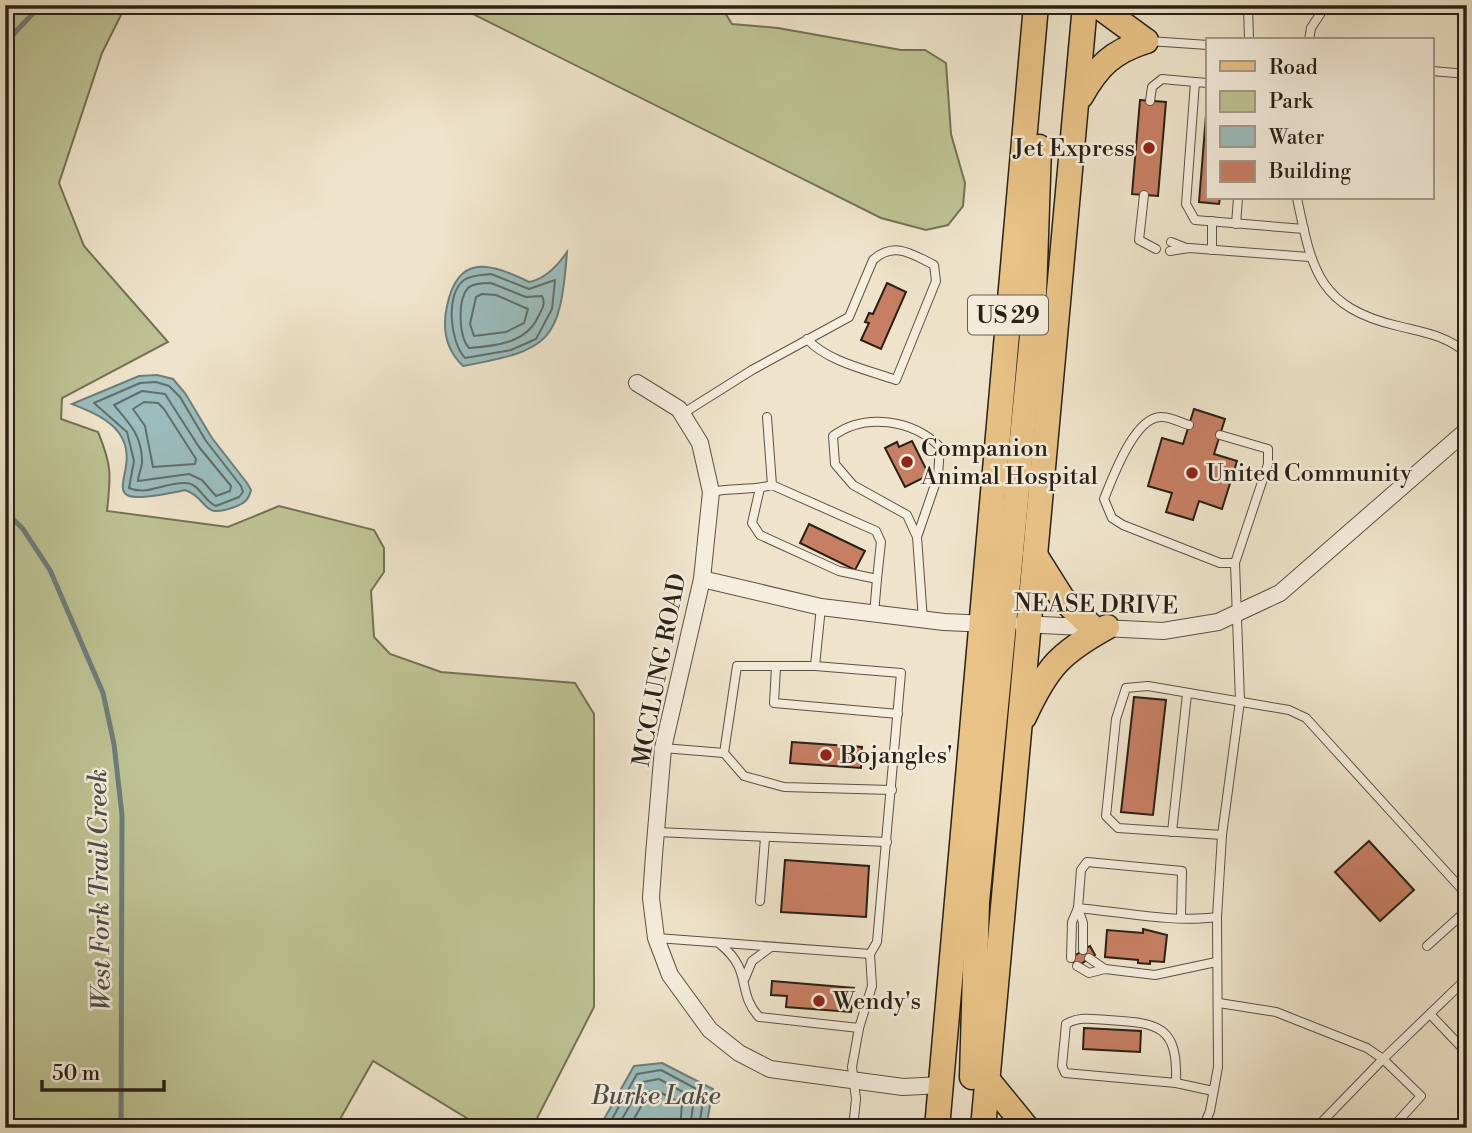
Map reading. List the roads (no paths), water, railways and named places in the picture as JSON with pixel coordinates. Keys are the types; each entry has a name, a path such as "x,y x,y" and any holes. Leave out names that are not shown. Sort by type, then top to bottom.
{"main road":[{"name":"US 29","path":"937,1128 992,624 1036,5"},
{"name":"US 29","path":"983,1127 1085,5"},
{"path":"1097,5 1146,41"},
{"path":"1076,106 1096,69 1127,47 1146,41"},
{"path":"1018,730 1051,666 1100,627 1062,598 1035,555"},
{"path":"983,1127 972,1082 974,965 992,624"},
{"path":"987,1079 1027,1128"},
{"path":"942,1085 951,1115 951,1128"}],"street":[{"name":"MCCLUNG ROAD","path":"637,383 679,409 700,443 711,492 702,579 663,748 651,898 656,938 670,975 710,1030 739,1053 770,1069 855,1083 903,1087 942,1085"},
{"name":"NEASE DRIVE","path":"702,579 821,607 923,620 1184,630 1204,627 1280,593 1467,430"}],"lane":[{"path":"1248,5 1249,38"},
{"path":"1309,38 1311,28 1326,5"},
{"path":"1146,41 1206,45"},
{"path":"1434,71 1467,74"},
{"path":"1150,101 1152,87 1162,79 1206,83"},
{"path":"1195,82 1186,204 1195,220 1304,229"},
{"path":"1144,195 1139,240 1144,244 1156,245"},
{"path":"1236,224 1238,200"},
{"path":"1297,200 1309,257 1330,293 1348,309 1373,320 1447,338 1467,353"},
{"path":"1212,222 1212,250"},
{"path":"1170,247 1309,257"},
{"path":"682,414 807,339 849,317 873,260 880,254 891,248 909,252 933,265 936,282 896,380 844,362 814,347 807,339"},
{"path":"767,417 772,485"},
{"path":"1189,425 1162,417 1153,418 1125,448 1104,499 1112,517 1123,525 1220,563 1235,563"},
{"path":"917,537 938,476 940,447 926,433 883,421 849,424 834,436 835,464 853,485 907,514 917,537 923,620"},
{"path":"1216,1128 1204,1125 1217,1067 1219,1003 1216,962 1222,835 1240,701 1235,563 1268,464 1268,449 1220,435"},
{"path":"711,492 734,486 760,488 772,485 876,531 881,542 874,614"},
{"path":"760,488 752,523 760,535 839,571 877,579"},
{"path":"815,666 821,607"},
{"path":"724,753 737,666 815,666 901,673 877,942 870,954 872,986 859,1028 852,1067 855,1083 853,1128"},
{"path":"776,667 774,703 898,714"},
{"path":"1222,835 1118,828 1106,816 1116,719 1126,688 1148,686 1240,701 1289,710 1306,718 1467,895"},
{"path":"1172,832 1186,694"},
{"path":"663,748 724,753 744,776 784,787 892,790"},
{"path":"657,832 887,842"},
{"path":"760,901 765,838"},
{"path":"1071,957 1072,922 1078,908 1081,870 1087,862 1182,871 1181,917"},
{"path":"1078,908 1181,917 1217,917"},
{"path":"1078,908 1083,923 1083,950"},
{"path":"1427,946 1467,910"},
{"path":"656,938 721,945 870,954"},
{"path":"721,945 739,963 749,1006 759,1017 859,1028"},
{"path":"744,979 752,961 771,947"},
{"path":"1089,958 1105,970"},
{"path":"1077,966 1089,973 1105,970 1155,975 1216,962"},
{"path":"1316,1128 1467,978"},
{"path":"1219,1003 1276,1012 1367,1048 1383,1059 1421,1096 1392,1128"},
{"path":"1430,1014 1467,1053"},
{"path":"1176,1083 1177,1055 1173,1045 1169,1036 1150,1022 1079,1018 1066,1024 1062,1066 1065,1073 1073,1076 1176,1083 1213,1091"}],"water":[{"path":"567,252 560,306 554,324 545,337 532,347 515,354 463,366 452,353 445,331 447,306 459,277 467,270 489,267 529,282 546,275"},
{"path":"157,375 173,379 185,393 212,438 247,483 251,490 242,504 216,511 206,507 199,498 185,490 134,497 125,493 123,486 126,448 119,433 104,419 72,404 139,376"},
{"name":"Burke Lake","path":"662,1063 713,1089 706,1128 599,1128 634,1066"}],"waterway":[{"name":"West Fork Trail Creek","path":"5,43 41,5"},
{"name":"West Fork Trail Creek","path":"5,511 23,529 50,570 103,693 114,744 122,815 121,1128"}],"place":[{"name":"Jet Express","path":"1149,148"},
{"name":"Companion Animal Hospital","path":"907,462"},
{"name":"United Community","path":"1192,473"},
{"name":"Bojangles'","path":"826,755"},
{"name":"Wendy's","path":"819,1001"}]}
